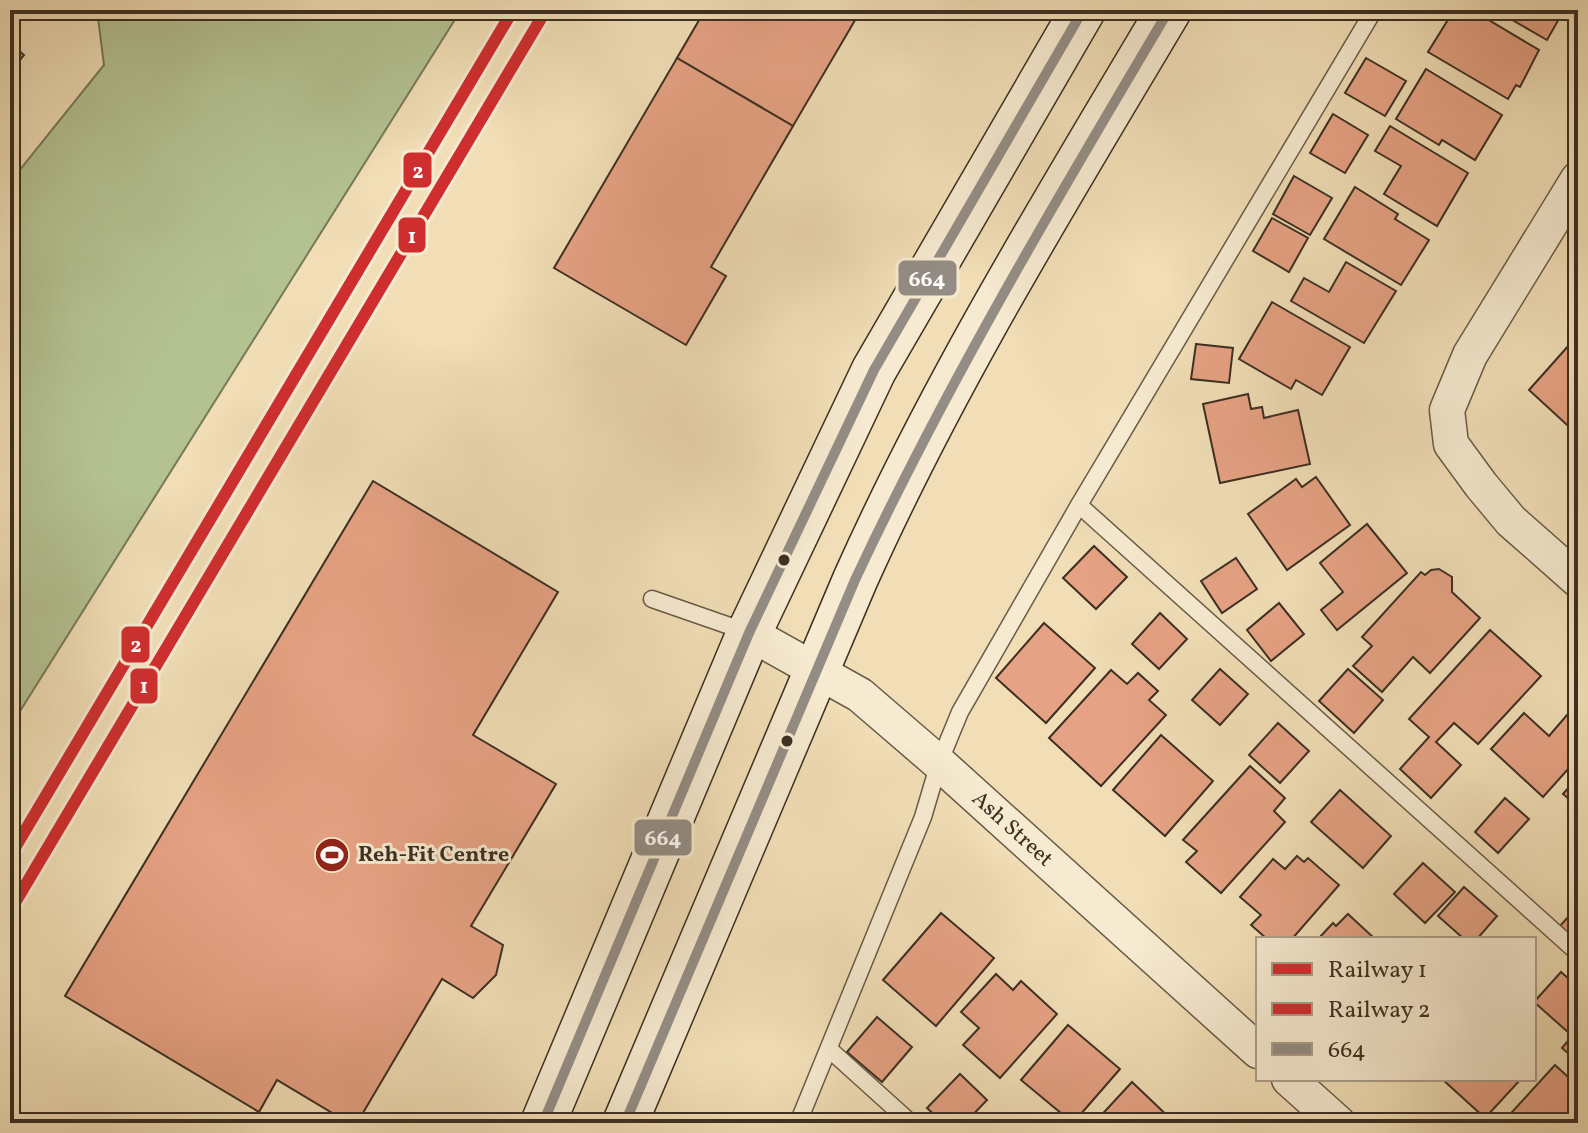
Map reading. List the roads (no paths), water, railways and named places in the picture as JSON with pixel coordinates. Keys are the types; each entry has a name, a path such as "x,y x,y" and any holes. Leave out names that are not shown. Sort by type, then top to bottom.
{"main road":[{"path":"543,1123 749,633 874,370 1083,10"},
{"path":"625,1123 875,535 947,391 1008,282 1169,10"}],"street":[{"path":"1577,184 1470,355 1447,410 1451,444 1481,485 1511,521 1578,580"},
{"name":"Ash Street","path":"749,633 860,695 1256,1049"},
{"path":"1291,1081 1338,1123"}],"lane":[{"path":"798,1123 923,817 939,763 960,712 1079,505 1374,10"},
{"path":"1079,505 1578,953"},
{"path":"652,599 749,633"},
{"path":"829,1049 911,1123"}],"rail line":[{"name":"2","path":"10,856 513,10"},
{"name":"1","path":"10,911 546,10"}],"place":[{"name":"Reh-Fit Centre","path":"332,855"}]}
